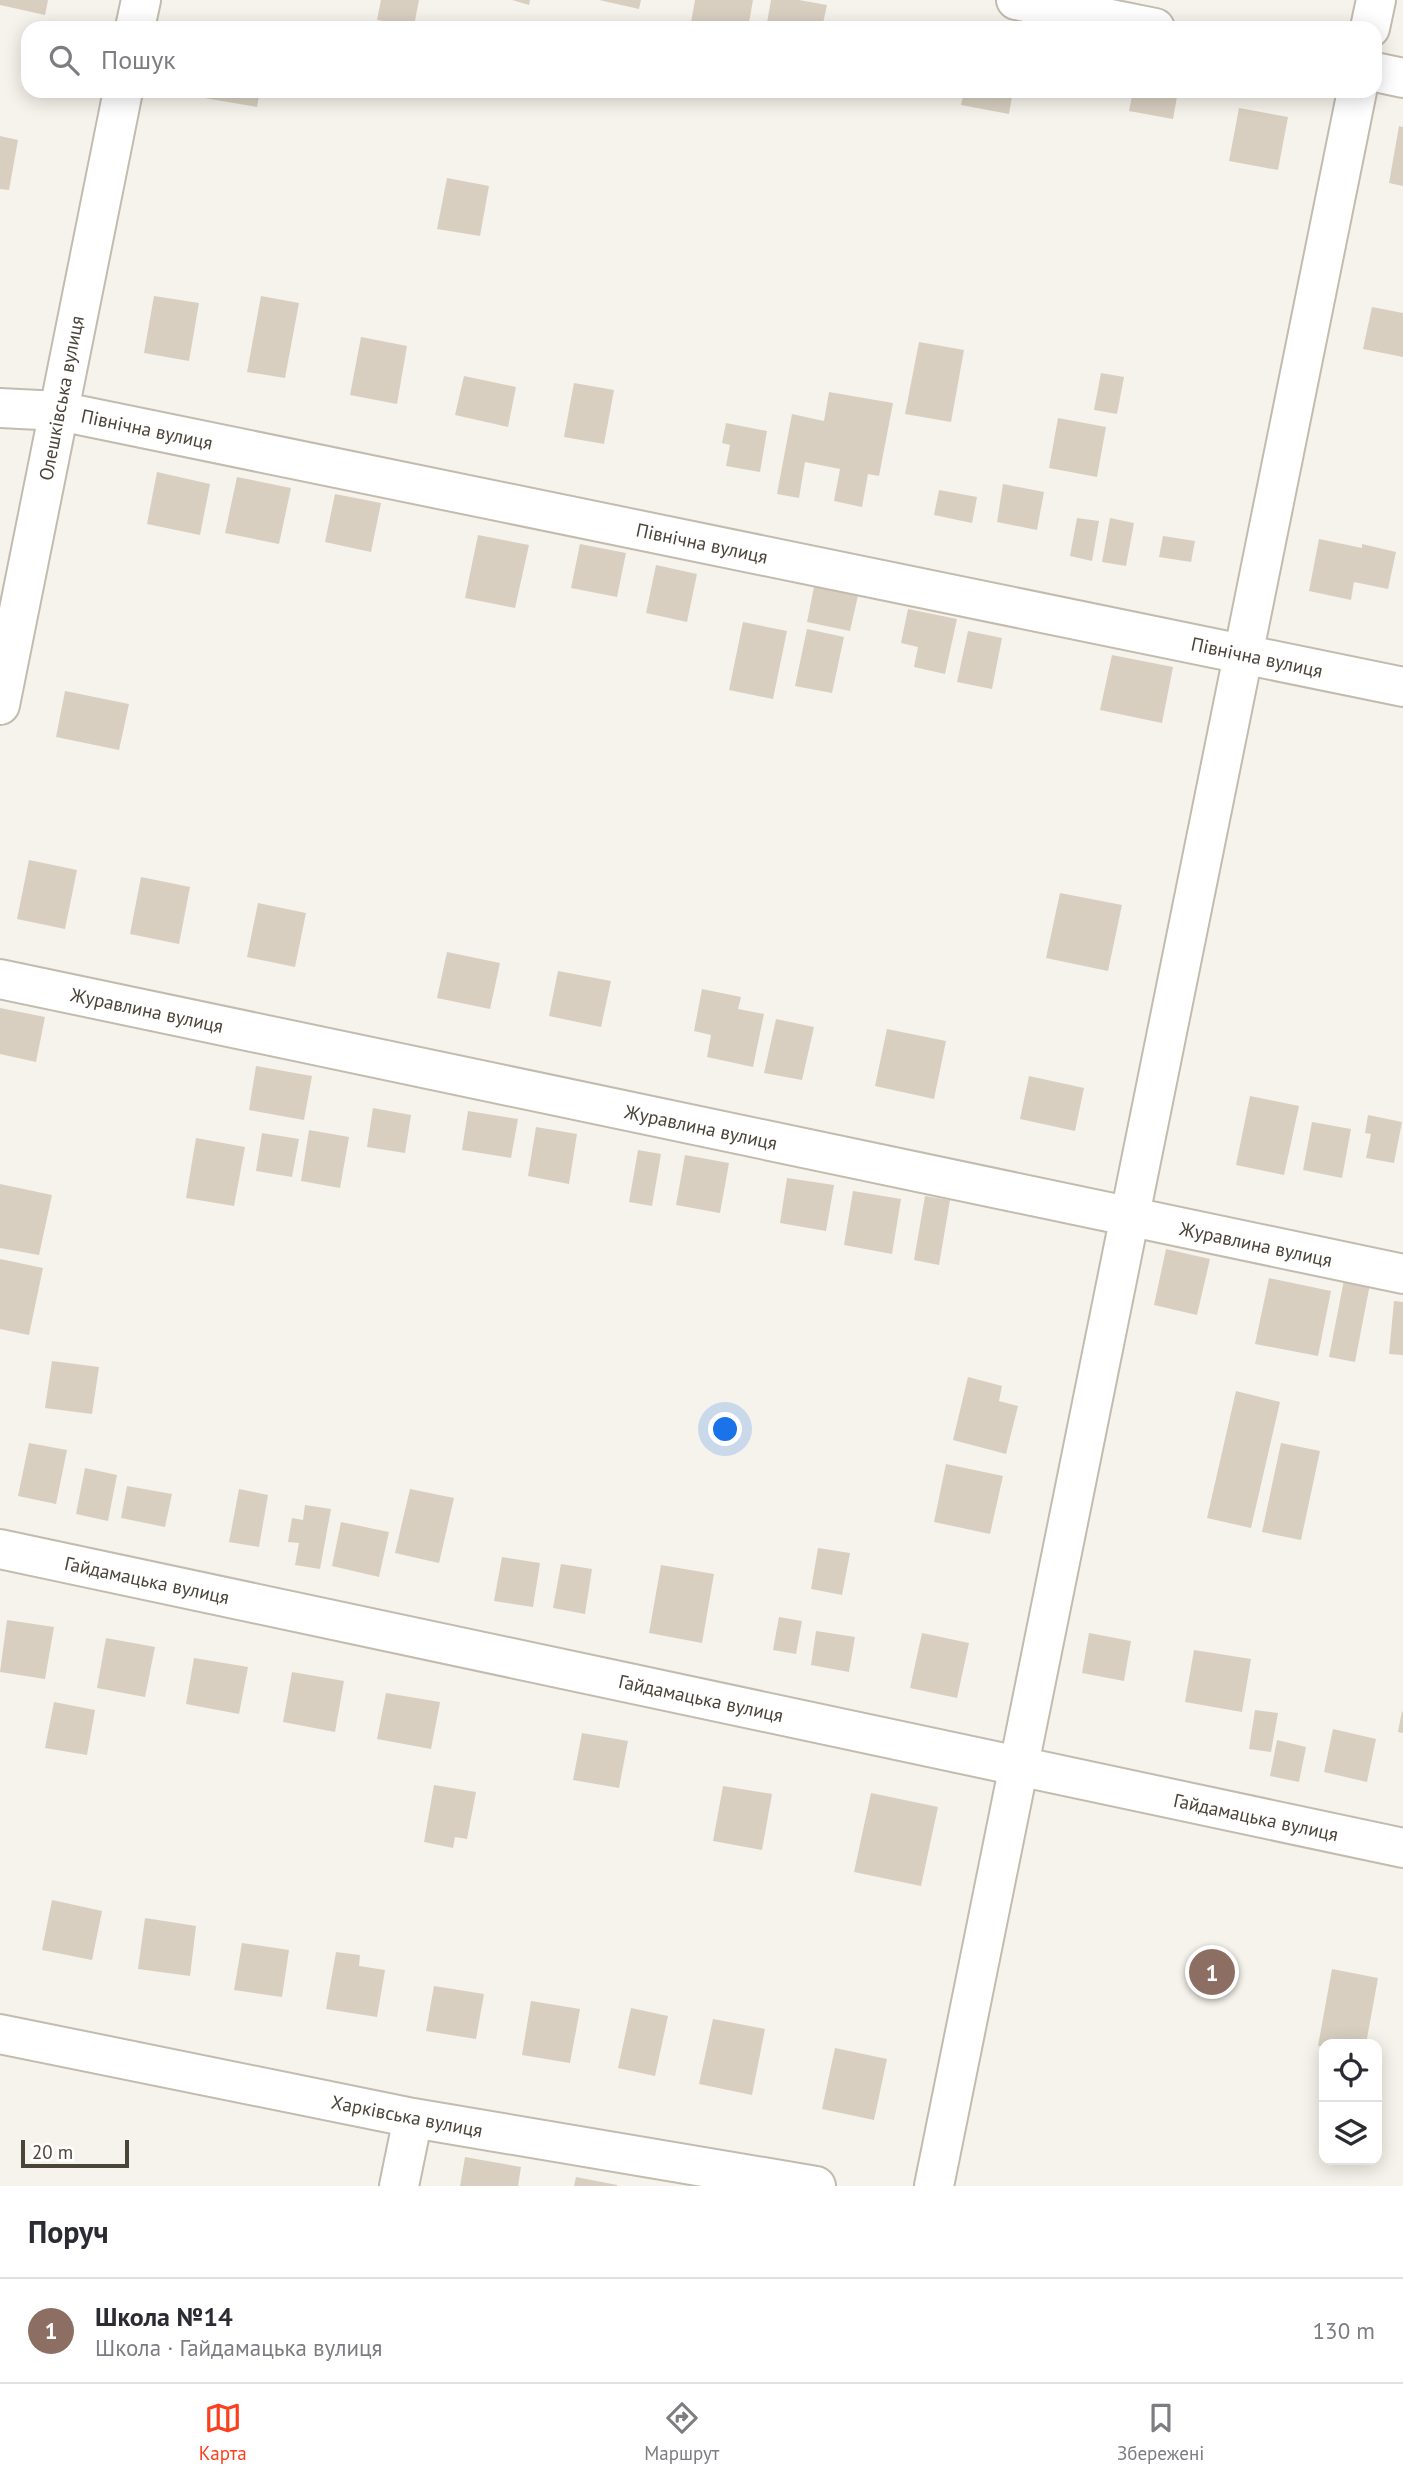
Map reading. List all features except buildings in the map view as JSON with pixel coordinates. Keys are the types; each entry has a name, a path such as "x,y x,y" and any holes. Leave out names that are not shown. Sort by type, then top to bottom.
{"street":[{"path":"136,21 141,0"},
{"path":"1017,0 1120,21"},
{"path":"1372,21 1376,0"},
{"path":"1382,74 1403,78"},
{"name":"Олешківська вулиця","path":"0,705 122,98"},
{"path":"934,2186 1356,98"},
{"name":"Північна вулиця","path":"0,408 59,411 1403,687"},
{"name":"Журавлина вулиця","path":"0,979 1403,1274"},
{"name":"Гайдамацька вулиця","path":"0,1549 1403,1848"},
{"name":"Харківська вулиця","path":"0,2034 413,2118 816,2186"},
{"path":"399,2186 413,2118"}],"place":[{"name":"Школа №14","path":"1212,1972"}]}
